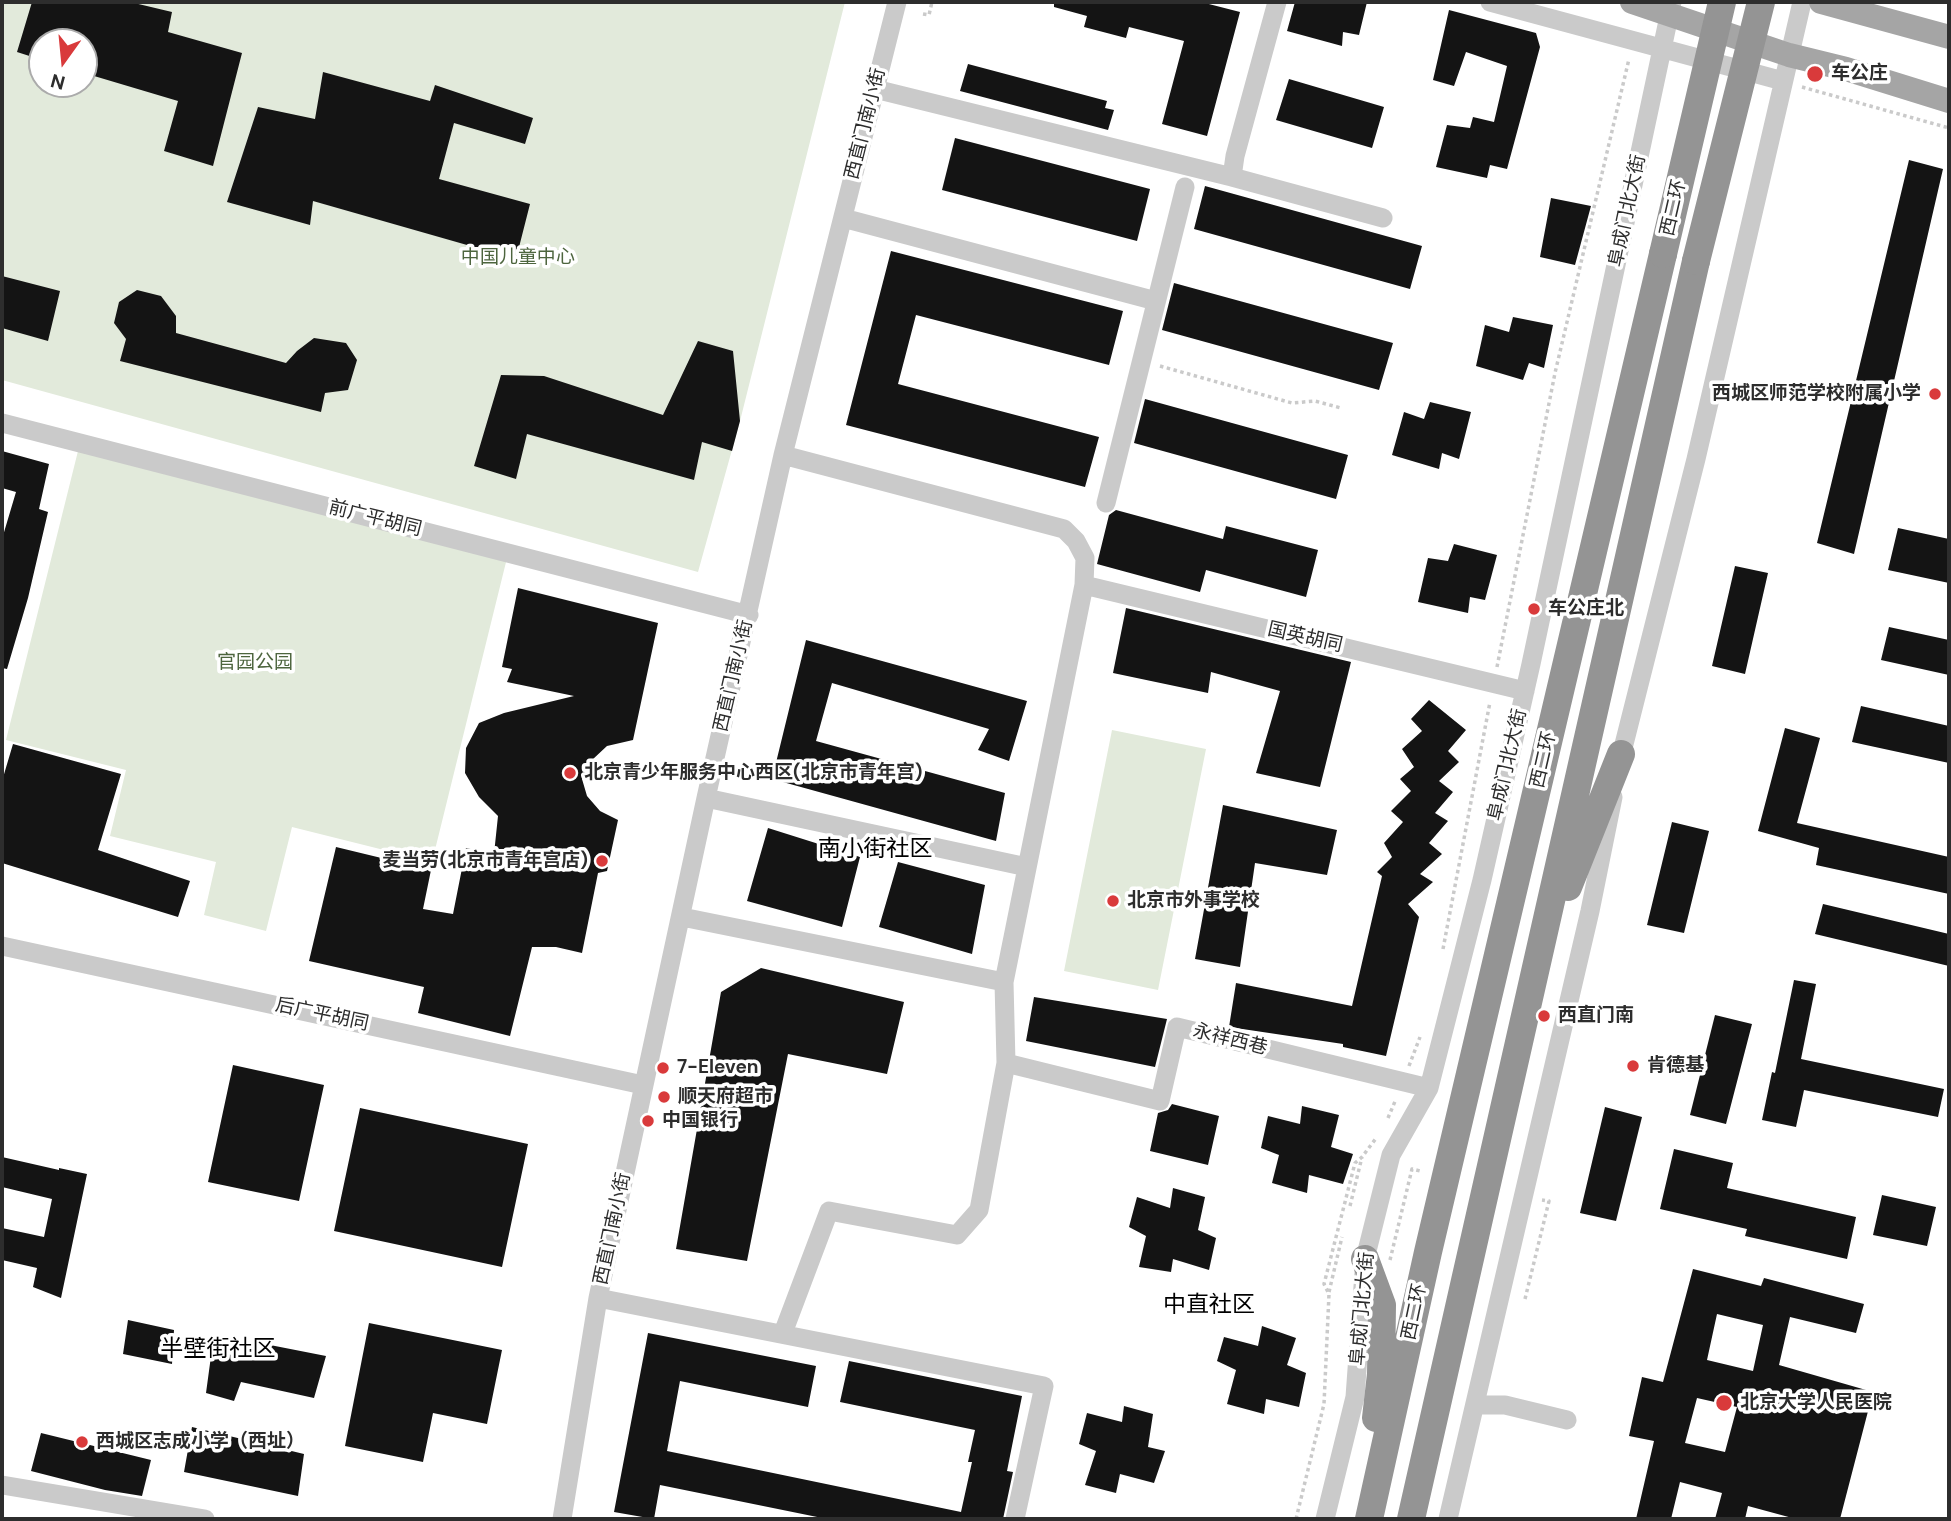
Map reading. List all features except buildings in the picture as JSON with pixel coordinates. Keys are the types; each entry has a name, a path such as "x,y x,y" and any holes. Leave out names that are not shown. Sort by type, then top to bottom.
{"highway":[{"name":"西二环","path":"1369,1519 1428,1252 1722,2"},
{"name":"西二环","path":"1411,1519 1696,261 1760,2"},
{"path":"1536,967 1621,754"},
{"path":"1377,1264 1382,1305 1381,1374 1376,1424 1380,1476"}],"main road":[{"path":"1632,2 1671,8 1789,55 1846,69 1949,101"},
{"path":"1821,2 1949,37"}],"street":[{"name":"西直门南小街","path":"562,1519 598,1298 706,798 783,455 897,2"},
{"path":"1232,177 1277,2"},
{"path":"1490,2 1783,81"},
{"path":"1448,1519 1590,911 1621,754 1696,459 1802,2"},
{"name":"阜成门北大街","path":"1325,1519 1355,1397 1377,1264 1391,1156 1429,1088 1482,880 1671,8"},
{"path":"875,89 1232,177 1383,218"},
{"path":"1106,503 1185,187"},
{"path":"843,218 1156,301"},
{"name":"前广平胡同","path":"2,422 748,615"},
{"path":"783,455 1064,529 1076,541 1086,558 1084,585 1004,982 1006,1063 979,1210 957,1235 829,1211 783,1333"},
{"name":"国英胡同","path":"1084,585 1525,691"},
{"path":"706,798 1027,867"},
{"path":"682,917 1004,982"},
{"name":"后广平胡同","path":"2,946 643,1085"},
{"name":"永祥西巷","path":"1006,1063 1160,1101 1177,1027 1429,1088"},
{"path":"598,1298 1044,1386 1015,1519"},
{"path":"1475,1405 1505,1405 1567,1420"},
{"path":"2,1485 205,1519"}],"path":[{"path":"926,14 932,2"},
{"path":"1441,957 1555,373 1633,40"},
{"path":"1783,81 1949,128"},
{"path":"1142,360 1292,403 1315,401 1341,408"},
{"path":"1385,1127 1422,1034"},
{"path":"1329,1294 1324,1284 1355,1163 1377,1137"},
{"path":"1350,1206 1362,1157"},
{"path":"1377,1264 1412,1169 1420,1171"},
{"path":"1525,1298 1549,1201 1540,1200"},
{"path":"1296,1519 1324,1404 1329,1294 1342,1237"}],"green space":[{"name":"中国儿童中心","path":"2,2 845,2 740,421 698,572 2,380"},
{"name":"官园公园","path":"79,447 508,554 432,862 292,827 266,931 204,915 216,862 110,836 126,770 6,740"},
{"path":"1112,730 1206,749 1158,990 1064,971"}],"place":[{"name":"车公庄","path":"1815,74"},
{"name":"西城区师范学校附属小学","path":"1935,394"},
{"name":"车公庄北","path":"1534,609"},
{"name":"北京青少年服务中心西区(北京市青年宫)","path":"570,773"},
{"name":"麦当劳(北京市青年宫店)","path":"602,861"},
{"name":"北京市外事学校","path":"1113,901"},
{"name":"西直门南","path":"1544,1016"},
{"name":"肯德基","path":"1633,1066"},
{"name":"7-Eleven","path":"663,1068"},
{"name":"顺天府超市","path":"664,1097"},
{"name":"中国银行","path":"648,1121"},
{"name":"北京大学人民医院","path":"1724,1403"},
{"name":"西城区志成小学（西址）","path":"82,1442"}],"district":[{"name":"南小街社区","path":"875,850"},
{"name":"中直社区","path":"1209,1306"},
{"name":"半壁街社区","path":"218,1350"}]}
